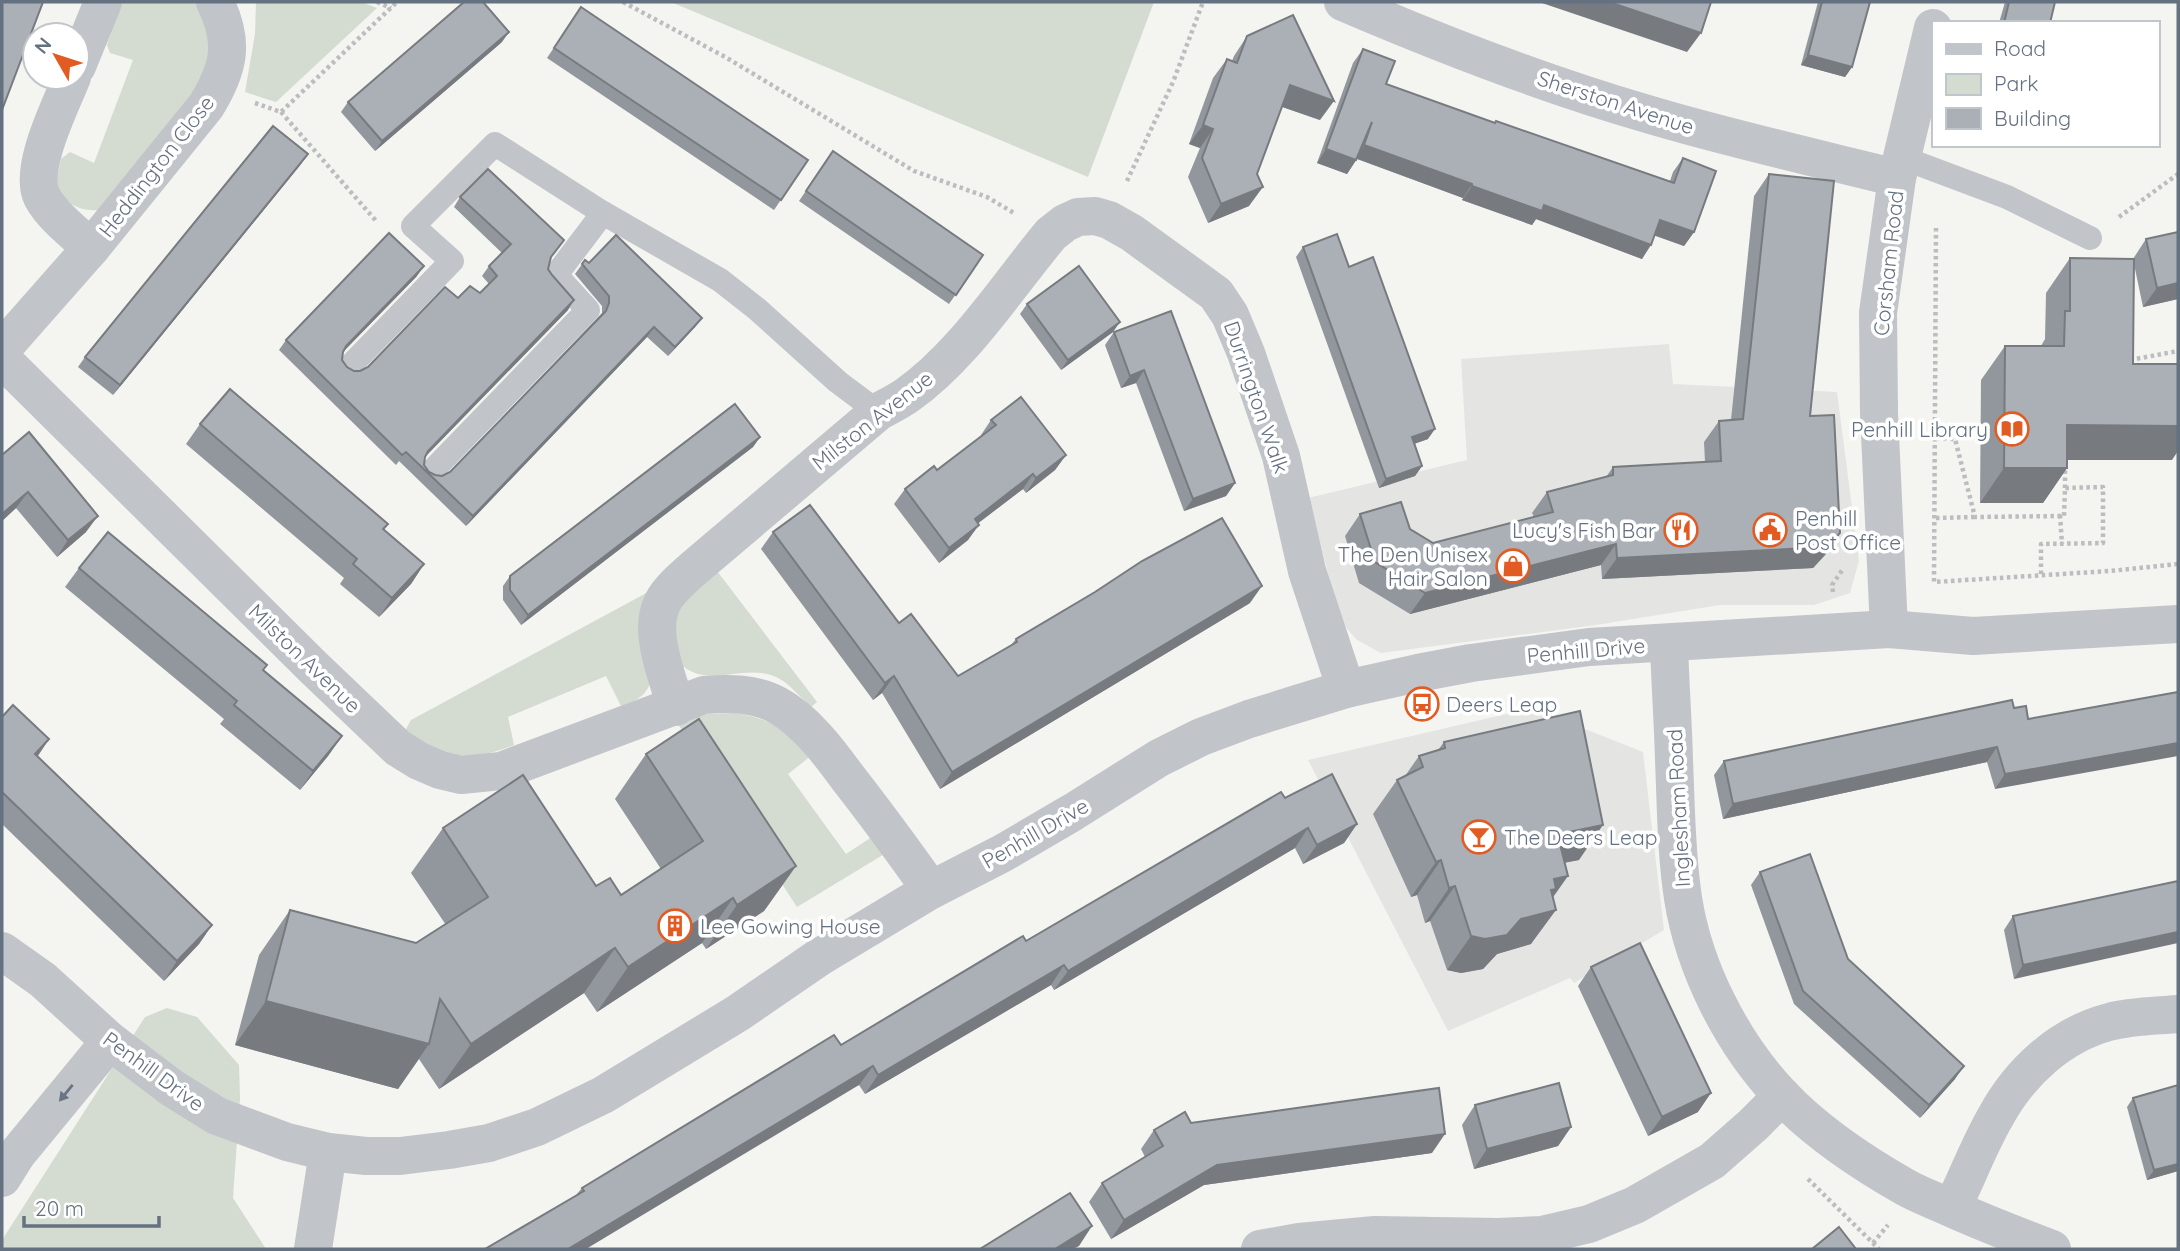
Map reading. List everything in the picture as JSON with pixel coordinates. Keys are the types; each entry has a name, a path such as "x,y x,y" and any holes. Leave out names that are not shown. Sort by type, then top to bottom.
{"street":[{"path":"91,32 103,2"},
{"name":"Heddington Close","path":"2,349 91,248 206,106 227,60 228,46 222,16 215,2"},
{"name":"Sherston Avenue","path":"1343,2 1438,42 1642,113 1715,133 1900,168"},
{"path":"1935,21 1940,2"},
{"name":"Corsham Road","path":"1889,629 1879,413 1878,313 1900,168 1932,32"},
{"name":"Heddington Close","path":"67,91 43,151 38,180 40,190 50,208 91,248"},
{"name":"Durrington Walk","path":"1051,234 1078,217 1095,216 1109,220 1132,233 1216,294 1230,315 1246,353 1281,456 1307,571 1346,689"},
{"name":"Milston Avenue","path":"676,707 657,637 657,619 661,604 693,569 878,412 905,397 930,377 961,344 1051,234"},
{"name":"Milston Avenue","path":"2,359 313,667 398,748 419,761 461,775 501,771 704,695 726,693 752,696 777,705 795,718 833,757 931,890"},
{"name":"Penhill Drive","path":"2,951 61,995 110,1041 172,1088 217,1116 287,1142 328,1152 400,1156 449,1150 489,1143 537,1127 603,1095 931,890 1073,813 1159,758 1201,737 1249,719 1346,689 1471,663 1589,648 1889,629 1973,636 2178,624"},
{"name":"Inglesham Road","path":"1669,643 1676,838 1684,900 1694,945 1714,994 1732,1028 1756,1065 1782,1096 1825,1134 1907,1188 1999,1229 2052,1249"},
{"path":"1952,1208 1996,1114 2025,1075 2050,1051 2081,1031 2110,1021 2178,1014"},
{"path":"2,1178 17,1154 110,1041"},
{"path":"1260,1249 1299,1242 1376,1235 1542,1235 1589,1224 1635,1205 1712,1161 1782,1096"},
{"path":"313,1249 328,1152"}],"lane":[{"path":"350,366 452,261 413,226 495,144 603,214 720,280 757,309 838,382 878,412"},
{"path":"1900,168 1938,171 2007,197 2090,238"},
{"path":"432,471 588,310 556,275 603,214"}],"path":[{"path":"377,2 391,8"},
{"path":"281,112 397,2"},
{"path":"623,2 727,58 914,171 988,197 1051,234"},
{"path":"1109,220 1173,82 1203,2"},
{"path":"216,89 281,112 383,229 413,226"},
{"path":"1938,171 1934,582 2178,564"},
{"path":"2090,238 2178,174"},
{"path":"2129,360 2178,352"},
{"path":"1936,438 1955,439 1975,517"},
{"path":"1936,518 2064,516 2065,460"},
{"path":"2042,575 2041,544 2103,543 2103,487 2065,488"},
{"path":"2060,516 2062,544"},
{"path":"1800,1171 1879,1249"}],"shaded area":[{"path":"1669,344 1673,384 1837,392 1859,561 1850,593 1814,605 1720,605 1596,625 1381,653 1357,640 1341,622 1308,498 1467,460 1461,359"},
{"path":"1532,708 1643,752 1664,930 1574,983 1570,978 1448,1031 1308,760"}],"green space":[{"path":"120,2 198,2 212,32 203,80 99,210 78,208 63,197 55,185 61,159 70,152 94,163 133,60 110,53 107,45"},
{"path":"256,2 361,2 377,8 276,102 245,92 255,34"},
{"path":"671,2 1154,2 1088,177"},
{"path":"717,571 817,702 811,707 778,678 753,672 702,675 690,671 680,663 672,614"},
{"path":"652,590 654,676 638,699 621,706 606,676 508,717 514,745 474,756 443,753 405,731 411,720"},
{"path":"733,713 757,718 776,726 812,755 788,774 846,854 875,835 886,853 797,907 678,724 708,714"},
{"path":"167,1008 197,1017 239,1065 240,1098 233,1198 266,1249 2,1249 2,1240 145,1017"}],"building":[{"path":"2,2 43,2 36,21 21,21 21,60 2,110"},
{"path":"464,2 483,2 509,32 382,141 348,102"},
{"path":"1609,2 1711,2 1701,33"},
{"path":"1822,2 1870,2 1852,67 1808,55"},
{"path":"2009,2 2055,2 2050,21 2004,21"},
{"path":"581,7 808,160 781,200 554,48"},
{"path":"1293,15 1334,101 1290,85 1257,174 1263,187 1221,204 1202,158 1213,129 1203,125 1227,59 1237,63 1247,36"},
{"path":"1363,49 1395,61 1386,84 1495,123 1496,121 1674,183 1683,158 1716,171 1694,232 1660,220 1651,245 1544,205 1542,211 1364,145 1372,122 1356,160 1326,149"},
{"path":"273,126 308,154 120,385 85,357"},
{"path":"833,151 983,255 956,295 806,191"},
{"path":"488,169 564,240 551,257 548,269 574,300 428,451 424,465 429,472 442,476 450,472 606,311 609,296 582,264 585,260 589,263 616,235 702,318 675,347 654,327 473,516 406,452 402,455 286,340 389,233 424,266 346,346 342,360 347,367 360,371 368,367 445,287 458,298 470,286 480,293 497,276 489,266 511,244 460,197"},
{"path":"1769,174 1834,181 1810,416 1834,415 1840,533 1828,547 1617,558 1616,544 1425,593 1375,562 1360,514 1401,502 1410,529 1433,543 1553,512 1547,492 1613,475 1613,467 1721,461 1719,421 1743,419"},
{"path":"2178,232 2178,283 2157,288 2146,239"},
{"path":"1337,234 1349,267 1373,257 1435,429 1412,437 1422,466 1386,479 1303,247"},
{"path":"2070,258 2134,259 2133,364 2178,364 2178,426 2067,425 2067,468 2004,468 2005,346 2064,346 2065,311 2070,311"},
{"path":"1079,266 1120,322 1068,360 1027,304"},
{"path":"1171,311 1235,483 1193,499 1144,370 1130,376 1114,332"},
{"path":"230,389 388,524 383,529 424,564 392,598 353,564 357,559 200,424"},
{"path":"1021,397 1066,455 1036,478 1033,474 975,519 979,525 949,548 905,489 934,466 937,470 996,425 991,420"},
{"path":"735,404 760,437 528,615 510,590 510,576"},
{"path":"29,432 98,516 68,540 28,492 2,514 2,455"},
{"path":"810,505 899,623 911,614 958,676 1017,642 1016,639 1142,561 1222,518 1262,586 952,772 894,676 885,683 773,532"},
{"path":"108,532 267,665 263,670 342,736 313,771 234,705 237,701 79,568"},
{"path":"2178,692 2178,743 2005,774 1997,747 1733,804 1724,761 2012,700 2014,708 2026,706 2028,719"},
{"path":"13,705 49,739 35,754 212,925 177,961 2,792 2,717"},
{"name":"The Deers Leap","path":"1580,711 1603,825 1569,832 1571,838 1559,840 1568,876 1554,879 1556,889 1551,890 1556,910 1521,919 1507,935 1485,939 1471,936 1455,886 1449,888 1441,860 1436,862 1397,780 1423,767 1419,756 1445,748 1444,742"},
{"path":"699,719 796,866 737,905 733,898 628,967 615,948 471,1044 440,999 429,1044 266,1001 290,910 416,943 488,897 443,828 523,775 596,886 610,878 621,895 703,841 646,754"},
{"path":"1332,774 1357,824 1317,845 1308,828 1068,971 1064,965 878,1075 873,1066 568,1249 485,1249 584,1191 582,1188 834,1035 841,1045 1023,936 1026,941 1281,792 1285,798"},
{"path":"1810,854 1848,959 1964,1066 1929,1105 1803,991 1760,872"},
{"path":"2178,881 2178,932 2023,965 2013,916"},
{"path":"1640,943 1711,1093 1662,1117 1591,967"},
{"path":"1559,1083 1571,1127 1487,1149 1475,1105"},
{"path":"2178,1085 2178,1164 2154,1170 2133,1098"},
{"path":"1439,1088 1445,1134 1217,1165 1124,1220 1102,1183 1163,1146 1154,1130 1185,1112 1191,1123"},
{"path":"1070,1193 1092,1226 1055,1249 980,1249"},
{"path":"1839,1227 1856,1249 1812,1249"}],"place":[{"name":"Penhill Library","path":"2012,429"},
{"name":"Lucy's Fish Bar","path":"1681,530"},
{"name":"Penhill Post Office","path":"1770,530"},
{"name":"The Den Unisex Hair Salon","path":"1513,566"},
{"name":"Deers Leap","path":"1422,704"},
{"name":"The Deers Leap","path":"1479,837"},
{"name":"Lee Gowing House","path":"675,926"}]}
